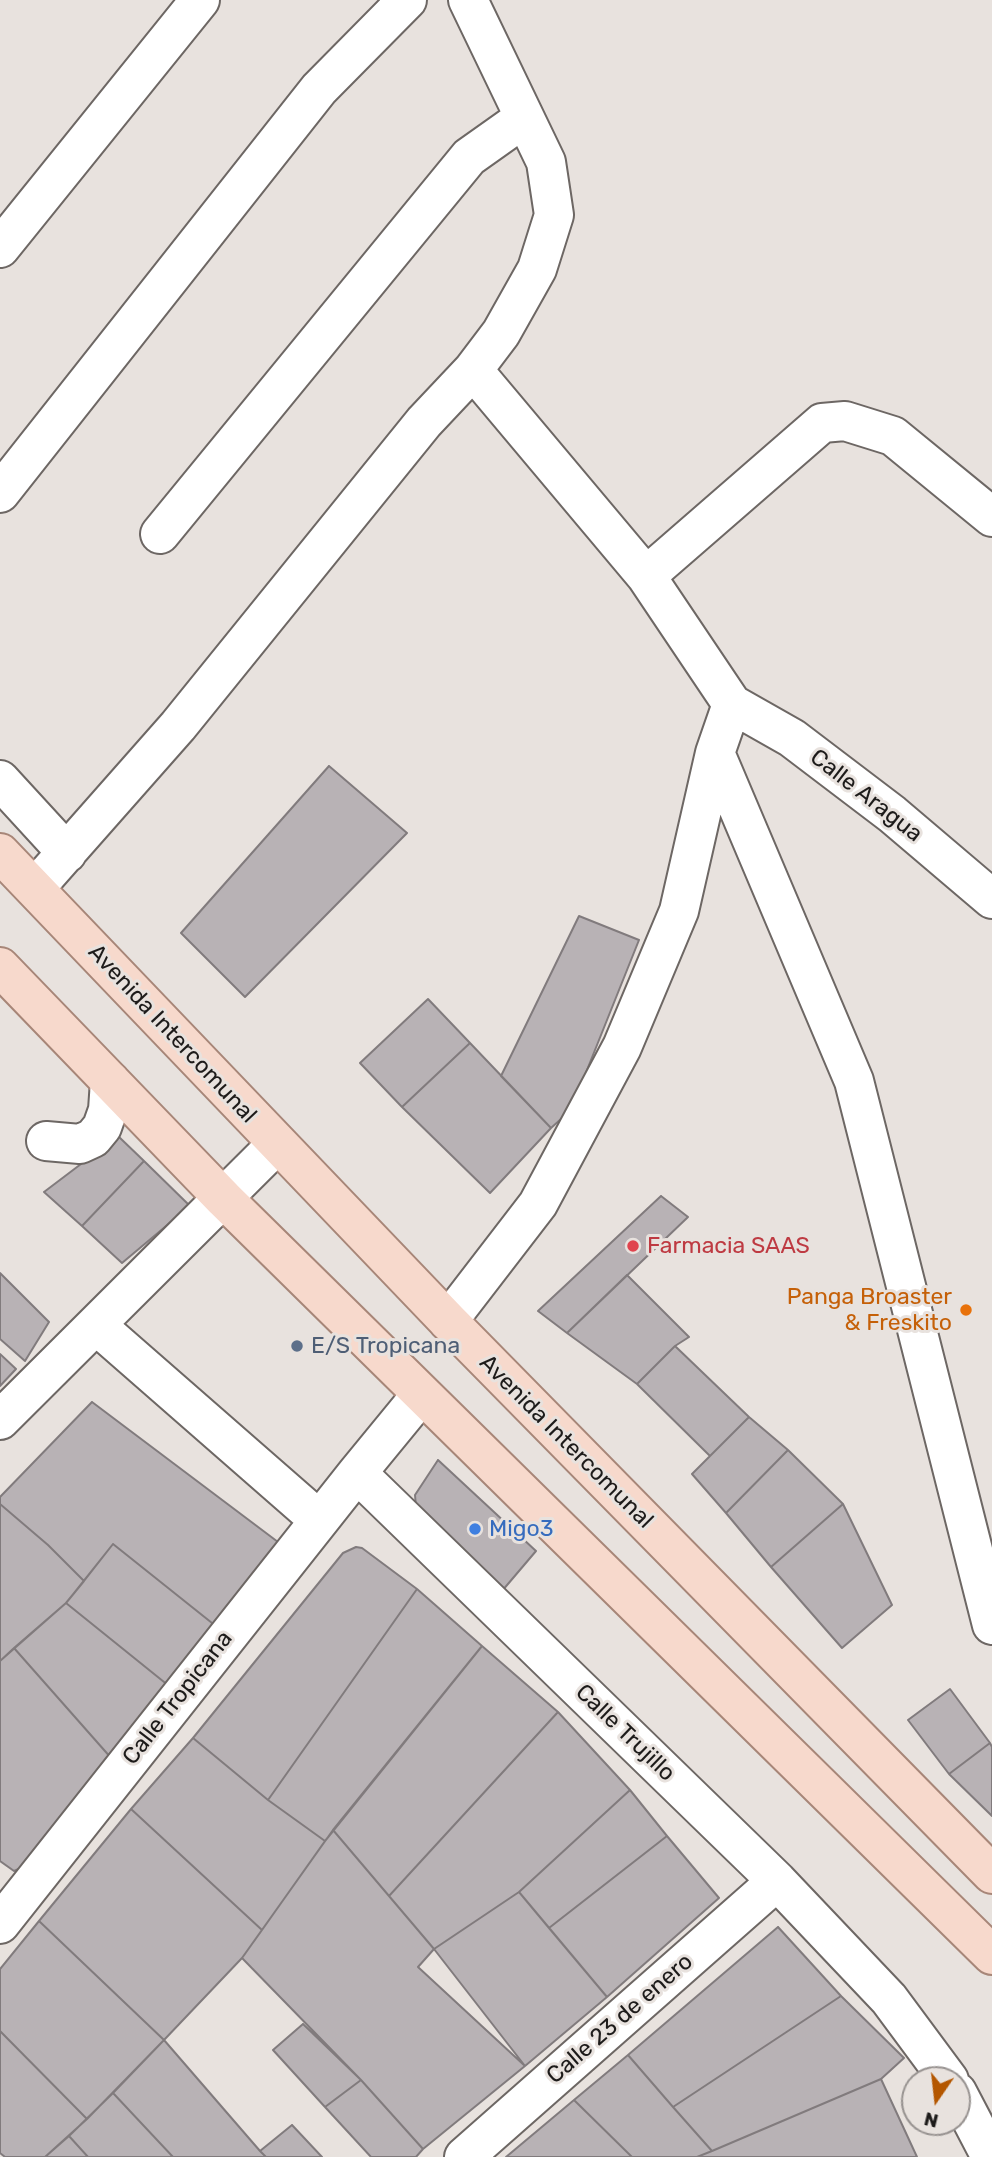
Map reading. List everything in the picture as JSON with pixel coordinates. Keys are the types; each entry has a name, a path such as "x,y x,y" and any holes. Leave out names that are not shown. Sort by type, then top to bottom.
{"main road":[{"name":"Avenida Intercomunal","path":"0,853 17,889 277,1144 992,1874"},
{"path":"0,967 224,1199 992,1955"}],"street":[{"path":"0,248 200,0"},
{"path":"0,493 319,89 407,0"},
{"path":"17,889 66,853 178,726 424,422 473,370 523,296 537,269 554,215 546,162 468,0"},
{"path":"160,534 469,157 524,118"},
{"path":"448,1321 538,1204 622,1046 679,911 715,753 732,704 646,576 473,370"},
{"path":"646,576 822,423 845,421 893,436 992,517"},
{"name":"Calle Aragua","path":"732,704 792,738 892,814 992,899"},
{"path":"715,753 854,1081 992,1625"},
{"path":"0,780 66,853"},
{"path":"46,1142 80,1144 93,1138 102,1127 108,1110 110,1081"},
{"path":"0,1420 277,1144"},
{"path":"96,1325 319,1520"},
{"path":"357,1473 421,1395"},
{"name":"Calle Tropicana","path":"6,1902 357,1473"},
{"name":"Calle Trujillo","path":"357,1473 777,1881 889,1999 938,2066"},
{"name":"Calle 23 de enero","path":"464,2157 777,1881"},
{"path":"971,2119 991,2157"}],"building":[{"path":"329,766 407,833 245,997 181,933"},
{"path":"579,916 639,940 571,1110 551,1128 501,1076"},
{"path":"428,999 470,1043 402,1107 360,1063"},
{"path":"470,1043 551,1128 490,1193 402,1107"},
{"path":"118,1136 144,1161 82,1226 44,1192"},
{"path":"144,1161 190,1206 122,1263 82,1226"},
{"name":"Farmacia SAAS","path":"661,1196 688,1217 567,1333 538,1311"},
{"path":"0,1273 49,1322 25,1361 0,1339"},
{"path":"627,1275 689,1337 675,1346 637,1384 567,1333"},
{"path":"675,1346 749,1417 710,1456 637,1384"},
{"path":"0,1354 16,1369 0,1386"},
{"path":"92,1402 278,1542 217,1627 113,1544 84,1581 48,1545 0,1504 0,1497"},
{"path":"749,1417 788,1450 726,1513 692,1474"},
{"path":"788,1450 843,1504 771,1567 726,1513"},
{"name":"Migo3","path":"438,1460 536,1551 502,1591 416,1507 415,1495"},
{"path":"0,1504 48,1545 84,1581 66,1603 0,1661"},
{"path":"843,1504 892,1605 842,1648 771,1567"},
{"path":"113,1544 217,1627 169,1686 66,1603"},
{"path":"356,1547 362,1548 417,1589 268,1800 193,1738 343,1553"},
{"path":"417,1589 482,1646 325,1841 268,1800"},
{"path":"66,1603 169,1686 112,1759 14,1648"},
{"path":"482,1646 558,1712 389,1896 333,1830"},
{"path":"14,1648 112,1759 23,1867 14,1871 0,1861 0,1661"},
{"path":"950,1689 990,1743 949,1774 908,1720"},
{"path":"558,1712 630,1790 519,1892 434,1949 389,1896"},
{"path":"193,1738 268,1800 325,1841 262,1930 131,1809"},
{"path":"990,1743 992,1747 992,1816 949,1774"},
{"path":"630,1790 667,1836 549,1928 519,1892"},
{"path":"131,1809 262,1930 242,1958 164,2040 39,1921"},
{"path":"333,1830 434,1949 418,1967 525,2066 423,2149 361,2080 242,1958"},
{"path":"667,1836 719,1898 607,1997 549,1928"},
{"path":"519,1892 607,1997 525,2066 434,1949"},
{"path":"39,1921 164,2040 87,2119 0,2031 0,1969"},
{"path":"778,1927 841,1996 673,2107 628,2055"},
{"path":"841,1996 904,2058 881,2079 712,2151 673,2107"},
{"path":"303,2024 361,2080 325,2107 273,2050"},
{"path":"0,2031 87,2119 45,2157 5,2157 0,2153"},
{"path":"164,2040 266,2157 173,2157 113,2093"},
{"path":"628,2055 712,2151 697,2157 632,2157 574,2100"},
{"path":"881,2079 901,2122 901,2136 907,2136 917,2157 697,2157"},
{"path":"361,2080 423,2149 416,2157 371,2157 325,2107"},
{"path":"113,2093 173,2157 88,2157 69,2136"},
{"path":"574,2100 632,2157 506,2157"},
{"path":"292,2125 322,2157 266,2157 260,2151"},
{"path":"69,2136 88,2157 45,2157"}],"place":[{"name":"Farmacia SAAS","path":"633,1246"},
{"name":"Panga Broaster & Freskito","path":"966,1310"},
{"name":"E/S Tropicana","path":"297,1346"},
{"name":"Migo3","path":"475,1529"}]}
